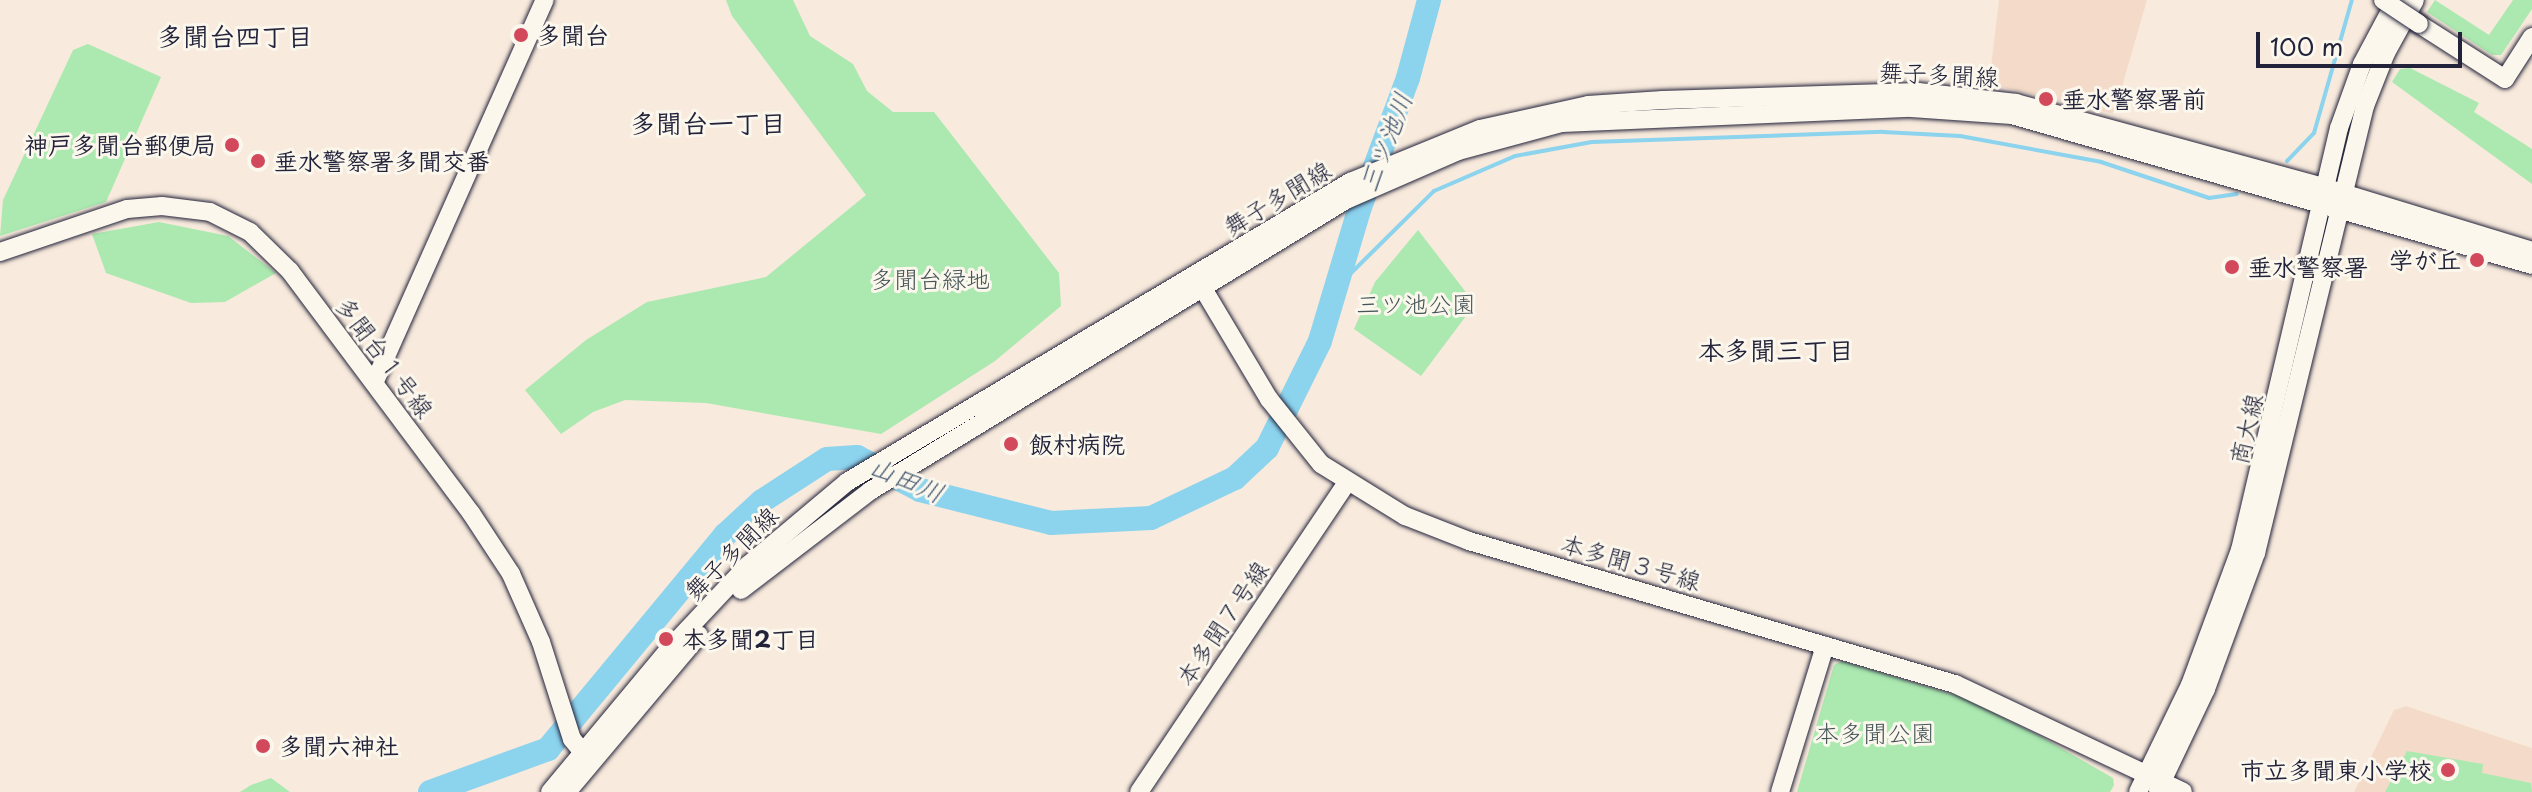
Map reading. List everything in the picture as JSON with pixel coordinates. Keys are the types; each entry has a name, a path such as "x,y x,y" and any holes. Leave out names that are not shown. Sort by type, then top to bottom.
{"street":[{"path":"375,381 545,0"},
{"path":"2383,0 2505,79 2532,37"},
{"path":"2369,71 2396,0"},
{"path":"2369,71 2415,0"},
{"name":"商大線","path":"2155,782 2240,550 2321,196 2369,71"},
{"name":"商大線","path":"2138,792 2155,782 2206,689 2256,553 2369,71"},
{"name":"舞子多聞線","path":"567,792 582,752 757,573 870,491 1199,282 1348,191 1480,129 1588,105 1918,92 2036,106 2340,202"},
{"path":"2340,202 2532,251"},
{"path":"2340,202 2532,265"},
{"name":"多聞台１号線","path":"0,252 127,209 162,206 210,212 250,232 290,271 375,381 511,574 541,642 558,703 582,752"},
{"name":"舞子多聞線","path":"550,792 670,648 748,565 847,482 1199,282"},
{"name":"本多聞３号線","path":"1199,282 1269,399 1297,437 1347,483 1405,516 1469,541 1666,594 1955,684 2155,782 2183,792"},
{"name":"本多聞７号線","path":"1139,792 1347,483"},
{"path":"1780,792 1825,646"}],"shaded area":[{"path":"1999,0 2147,0 2114,114 1989,84"},
{"name":"市立多聞東小学校","path":"2406,706 2532,748 2532,792 2354,792 2394,710"}],"green space":[{"name":"多聞台緑地","path":"726,0 793,0 810,36 853,64 867,91 893,112 934,112 1059,273 1061,306 995,361 881,434 706,403 625,400 593,412 561,434 525,390 586,340 647,302 766,277 866,195 732,16"},
{"path":"2435,0 2489,35 2513,0 2532,0 2532,9 2501,55 2492,55 2427,12"},
{"path":"88,44 161,77 106,202 0,236 3,200 73,50"},
{"path":"2410,68 2479,103 2474,112 2532,149 2532,184 2392,82 2400,69"},
{"path":"159,222 228,236 276,273 225,302 191,303 106,273 92,234"},
{"name":"三ツ池公園","path":"1418,230 1475,304 1421,376 1354,329 1375,282"},
{"name":"本多聞公園","path":"1842,661 1961,697 2040,736 2113,778 2114,785 2110,792 1797,792 1834,665"},
{"path":"2407,751 2483,764 2482,773 2531,783 2532,792 2385,792"},
{"path":"271,778 290,792 240,792 251,785"}],"waterway":[{"name":"山田川","path":"430,792 548,749 725,535 762,501 827,459 857,457 920,490 1051,523 1151,518 1235,478 1267,448 1320,341 1360,207 1408,78 1429,0"},
{"path":"2287,161 2314,133 2352,0"},
{"path":"1341,283 1434,191 1515,156 1592,142 1883,132 1960,136 2101,162 2209,198 2237,194"}],"place":[{"name":"多聞台","path":"521,35"},
{"name":"垂水警察署前","path":"2046,99"},
{"name":"神戸多聞台郵便局","path":"232,145"},
{"name":"垂水警察署多聞交番","path":"258,161"},
{"name":"学が丘","path":"2477,260"},
{"name":"垂水警察署","path":"2232,267"},
{"name":"飯村病院","path":"1011,444"},
{"name":"本多聞2丁目","path":"666,639"},
{"name":"多聞六神社","path":"263,746"},
{"name":"市立多聞東小学校","path":"2448,770"}],"district":[{"name":"多聞台四丁目","path":"235,36"},
{"name":"多聞台一丁目","path":"708,123"},
{"name":"本多聞三丁目","path":"1776,350"}],"water label":[{"name":"三ツ池川","path":"1385,142"}]}
